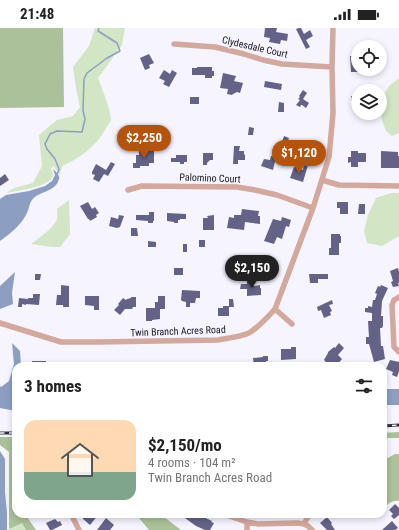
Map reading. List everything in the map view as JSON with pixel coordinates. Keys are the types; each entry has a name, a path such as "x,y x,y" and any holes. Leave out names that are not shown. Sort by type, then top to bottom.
{"street":[{"name":"Twin Branch Acres Road","path":"0,323 61,342 98,342 218,340 249,333 265,321 275,309 313,208 329,158 332,113 333,28"},
{"name":"Clydesdale Court","path":"174,44 215,47 282,64 332,67"},
{"path":"322,180 340,185 399,186"},
{"name":"Palomino Court","path":"128,190 142,186 233,187 277,195 313,208"},
{"path":"399,297 394,300 392,304 394,347 399,352"},
{"path":"275,309 292,324"},
{"path":"73,518 79,530"},
{"path":"234,518 258,524 304,524 312,530"},
{"path":"304,524 308,518"},
{"path":"247,522 247,530"}],"green space":[{"path":"0,28 63,28 64,107 0,108"},
{"path":"95,28 125,28 122,45 98,78 108,106 111,121 93,146 62,166 60,175 53,166 51,169 53,175 46,183 32,188 6,193 14,188 33,183 42,166 39,135 57,120 73,116 80,107 73,67 89,46"},
{"path":"399,78 399,133 392,136 386,131 382,120 387,120 387,90"},
{"path":"391,193 399,193 399,236 382,246 367,243 364,231 368,215 376,198"},
{"path":"69,200 70,234 60,247 31,244 53,226 57,218 57,209"},
{"path":"399,432 399,438 387,438 387,433"},
{"path":"0,437 12,437 12,518 28,518 36,530 26,530 22,523 9,529 9,452 0,445"},
{"path":"395,454 399,454 399,501 394,501 387,505 387,458"},
{"path":"139,518 165,518 181,530 149,530"},
{"path":"22,522 26,530 9,530 9,529"}],"water":[{"path":"53,169 59,176 57,183 51,189 32,200 21,223 0,241 0,199 6,195 29,191 45,186 52,181 55,175"},
{"path":"15,272 12,293 13,304 0,309 0,286"},
{"path":"12,343 20,351 21,362 14,362"},
{"path":"12,371 12,410 0,408 0,386 1,387 9,381"},
{"path":"387,389 399,389 399,405 387,405"},
{"path":"0,451 5,459 7,530 0,530"}],"building":[{"path":"265,28 277,28 276,32 288,34 287,41 281,40 280,44 269,42 270,38 264,37"},
{"path":"301,28 304,34 310,30 313,36 306,40 310,47 306,49 296,29"},
{"path":"149,54 154,63 149,65 150,68 145,70 140,58"},
{"path":"212,67 214,76 212,76 212,78 205,78 205,75 192,75 192,68"},
{"path":"164,70 170,74 172,70 177,73 169,87 163,84 165,81 159,78"},
{"path":"223,73 236,76 234,81 243,83 240,93 237,92 232,95 227,94 228,89 220,88"},
{"path":"265,81 282,84 281,90 264,87"},
{"path":"303,90 307,93 303,99 309,103 306,108 302,105 300,107 296,105 300,100 298,99"},
{"path":"190,97 199,97 199,104 190,104"},
{"path":"279,102 284,103 284,112 278,112"},
{"path":"249,127 254,128 253,135 248,135"},
{"path":"284,136 289,138 286,146 281,145"},
{"path":"234,146 240,146 239,151 244,151 245,155 245,160 238,160 238,164 233,164"},
{"path":"139,151 154,151 154,163 149,163 149,166 133,168 133,163 136,163 136,155 139,155"},
{"path":"351,151 366,153 366,162 358,162 358,167 351,167 351,162 348,163 348,157 351,157"},
{"path":"381,151 398,152 399,168 381,168"},
{"path":"203,153 213,153 213,160 210,160 207,165 203,165"},
{"path":"176,155 187,155 187,162 180,164 180,162 171,162 171,158 176,158"},
{"path":"271,156 276,157 273,170 261,166 264,159 270,160"},
{"path":"111,162 115,164 108,176 104,174 99,182 93,179 95,175 92,174 92,172 96,164 106,170"},
{"path":"304,164 308,165 303,182 290,178 294,167 303,170"},
{"path":"5,174 9,180 0,186 0,178"},
{"path":"88,202 92,209 95,207 99,213 96,215 97,217 90,221 80,206"},
{"path":"337,202 348,202 348,214 340,214 340,208 337,208"},
{"path":"359,204 365,204 365,214 358,214"},
{"path":"242,209 259,211 258,216 260,216 260,224 245,222 244,230 227,228 229,217 234,218 234,215 241,215"},
{"path":"149,212 154,212 153,223 136,220 136,215 149,215"},
{"path":"167,213 186,214 186,219 178,220 178,223 167,221"},
{"path":"119,215 124,216 120,227 117,228 109,226 111,217 118,219"},
{"path":"214,215 214,230 203,230 203,218 208,218 207,216"},
{"path":"282,217 291,220 289,227 286,226 282,239 277,237 274,244 264,241 273,219 281,221"},
{"path":"131,228 137,228 138,236 131,236"},
{"path":"331,234 340,234 341,236 341,243 339,243 339,255 329,255 329,248 331,248"},
{"path":"199,240 205,240 205,247 199,247"},
{"path":"148,241 156,242 156,247 148,247"},
{"path":"183,244 187,244 187,252 183,252"},
{"path":"174,268 183,268 183,275 174,275"},
{"path":"398,268 399,286 393,287 390,271"},
{"path":"35,274 41,274 40,280 35,280"},
{"path":"309,274 328,274 328,279 318,279 318,283 310,283"},
{"path":"247,281 254,281 254,286 260,285 261,295 247,296 247,289 240,289 241,284 247,284"},
{"path":"61,285 69,286 69,307 56,305 57,295 61,295"},
{"path":"381,285 388,288 382,301 381,316 383,316 383,326 380,328 381,346 383,346 385,359 374,362 369,344 366,344 366,337 369,337 368,321 372,321 372,313 365,312 365,308 368,308 368,306 372,307 373,300 375,300 377,294 375,293 378,286 380,287"},
{"path":"182,290 200,291 200,298 196,298 195,303 190,303 190,307 186,307 186,302 181,300"},
{"path":"33,294 40,294 39,305 22,304 22,307 18,307 19,298 33,298"},
{"path":"85,296 99,296 99,310 94,310 94,306 85,305"},
{"path":"158,296 165,296 165,309 160,309 160,319 146,321 146,308 155,308 155,302 158,302"},
{"path":"131,297 136,297 136,307 133,307 132,309 125,309 120,315 114,310 123,298 126,300"},
{"path":"229,299 233,299 234,307 229,307 229,316 218,316 218,308 229,306"},
{"path":"332,300 333,304 329,305 332,311 330,312 331,315 324,318 321,310 318,311 317,307"},
{"path":"339,343 344,348 338,355 342,359 340,362 326,362 324,360 328,352 334,347 335,348"},
{"path":"291,347 296,347 296,359 281,360 281,349 291,349"},
{"path":"268,356 268,361 254,362 253,358"},
{"path":"390,360 399,362 397,377 392,375 393,372 387,369"},
{"path":"32,361 46,361 46,362"},
{"path":"395,504 399,508 399,515 394,519 391,516 393,514 389,510"},
{"path":"83,518 96,518 90,525"},
{"path":"106,518 114,525 110,530 97,530"},
{"path":"185,518 206,518 214,523 210,530 205,530 196,526"},
{"path":"328,518 335,530 327,530 320,523"},
{"path":"55,519 58,522 60,521 62,525 50,530 46,523"},
{"path":"392,521 398,528 395,530 382,530"}],"waterway":[{"path":"57,175 59,169 55,159 45,144 50,134 57,131 82,132 85,119 83,110 84,79 87,73 107,58 120,51 117,43 98,31 99,28"}],"railway":[{"path":"387,426 399,425"},
{"path":"0,433 12,433"}]}
